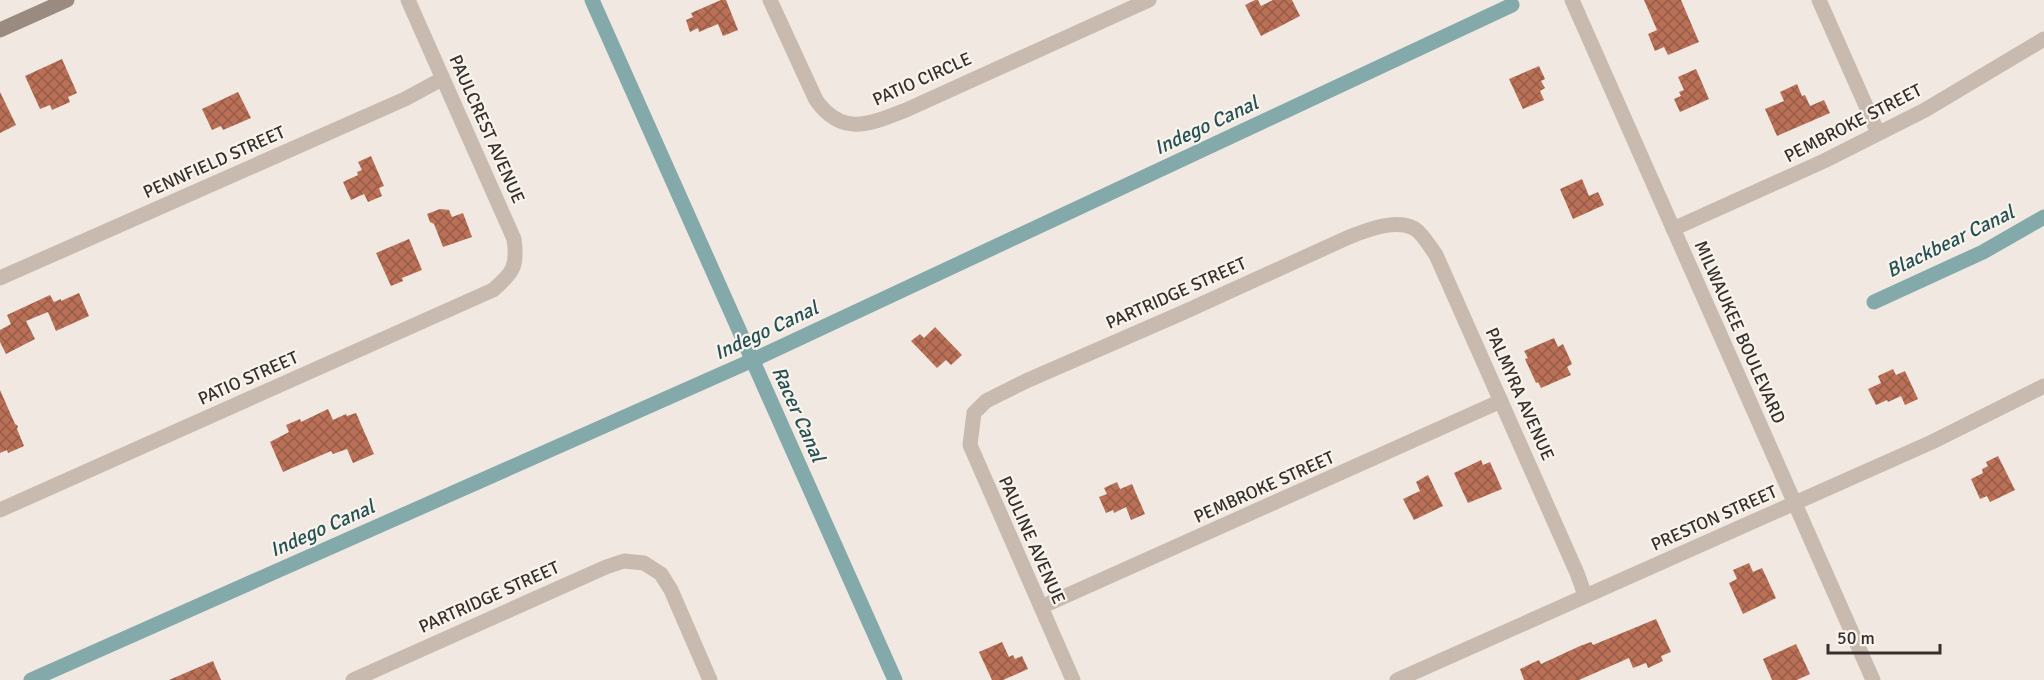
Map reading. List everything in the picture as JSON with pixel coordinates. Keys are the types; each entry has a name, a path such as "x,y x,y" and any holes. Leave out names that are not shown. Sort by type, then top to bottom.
{"street":[{"path":"0,30 67,0"},
{"name":"PAULCREST AVENUE","path":"408,0 514,239 517,258 510,276"},
{"name":"PATIO CIRCLE","path":"770,0 816,100 826,114 847,125 866,124 897,113 1149,0"},
{"name":"MILWAUKEE BOULEVARD","path":"1572,0 1873,680"},
{"path":"1820,0 1878,133"},
{"name":"PEMBROKE STREET","path":"1673,229 1778,183 1925,110 2044,39"},
{"name":"PENNFIELD STREET","path":"0,278 405,99 442,79"},
{"name":"PALMYRA AVENUE","path":"1401,224 1416,230 1436,255 1502,401 1585,595"},
{"name":"PARTRIDGE STREET","path":"974,413 986,401 1026,381 1349,237 1366,230 1401,224"},
{"name":"PATIO STREET","path":"0,510 493,291 510,276"},
{"name":"PRESTON STREET","path":"1397,680 1932,442 2044,386"},
{"name":"PEMBROKE STREET","path":"1041,607 1502,401"},
{"name":"PAULINE AVENUE","path":"974,413 970,445 1073,680"},
{"name":"PARTRIDGE STREET","path":"353,680 624,561 644,563 661,574 710,680"}],"building":[{"path":"726,0 738,30 723,36 718,24 699,32 698,28 690,32 686,20 693,17 691,13"},
{"path":"1258,0 1261,6 1273,0 1292,0 1300,16 1261,36 1245,5"},
{"path":"1644,0 1681,0 1699,42 1668,55 1664,47 1655,51 1648,34 1657,30"},
{"path":"62,59 77,93 68,97 70,102 52,110 50,105 40,109 25,76"},
{"path":"1539,66 1545,79 1541,81 1545,88 1540,91 1544,100 1523,109 1509,79"},
{"path":"1696,69 1709,99 1680,112 1674,99 1681,96 1679,92 1684,90 1678,77"},
{"path":"1797,84 1802,96 1805,95 1810,106 1824,100 1830,113 1777,136 1765,109 1784,101 1780,92"},
{"path":"0,92 16,125 0,133"},
{"path":"238,92 251,118 223,130 221,126 212,130 202,109"},
{"path":"371,156 384,186 379,188 382,196 368,202 364,194 351,200 343,182 358,175 357,172 362,170 358,162"},
{"path":"1582,179 1589,196 1598,192 1604,205 1573,219 1560,189"},
{"path":"440,209 449,210 452,217 463,213 472,237 443,247 434,224 430,222 427,214"},
{"path":"409,239 422,270 402,278 403,281 391,286 376,253"},
{"path":"79,293 89,316 56,331 48,312 26,321 35,339 6,354 0,342 0,330 11,324 7,315 50,295 54,302"},
{"path":"935,327 962,355 951,365 946,360 937,368 911,341 920,334 924,338"},
{"path":"1554,338 1558,347 1563,344 1572,364 1567,367 1571,375 1541,388 1538,382 1536,383 1525,359 1528,358 1524,351"},
{"path":"1893,369 1896,375 1905,371 1918,399 1905,405 1901,396 1876,405 1868,389 1881,383 1878,376"},
{"path":"0,390 18,426 17,429 24,446 8,453 7,450 0,453"},
{"path":"328,409 333,420 346,414 347,416 356,413 374,454 353,463 347,449 333,454 331,451 283,472 270,442 289,432 286,425 300,419 301,422"},
{"path":"1998,456 2015,490 1990,502 1987,496 1980,499 1971,479 1983,473 1982,469 1988,466 1986,462"},
{"path":"1481,460 1483,465 1490,462 1502,489 1468,503 1454,473"},
{"path":"1428,475 1443,506 1414,520 1403,499 1420,491 1416,482"},
{"path":"1117,482 1120,489 1132,484 1145,514 1131,520 1126,507 1114,513 1113,510 1106,513 1099,497 1107,494 1104,488"},
{"path":"1749,563 1753,572 1762,568 1776,598 1743,614 1729,583 1737,579 1733,570"},
{"path":"1656,619 1671,652 1661,656 1663,661 1648,668 1646,663 1633,668 1629,658 1579,680 1524,680 1520,669 1539,660 1541,664 1580,646 1591,642 1593,645"},
{"path":"1002,642 1009,657 1013,655 1015,659 1022,656 1028,669 1003,680 992,680 979,652"},
{"path":"1796,644 1810,674 1797,680 1772,680 1763,659"},
{"path":"213,661 221,680 169,680"}],"waterway":[{"name":"Racer Canal","path":"592,0 895,680"},
{"name":"Indego Canal","path":"31,680 753,360 1512,5"},
{"name":"Blackbear Canal","path":"1874,302 1983,252 2044,217"}]}
